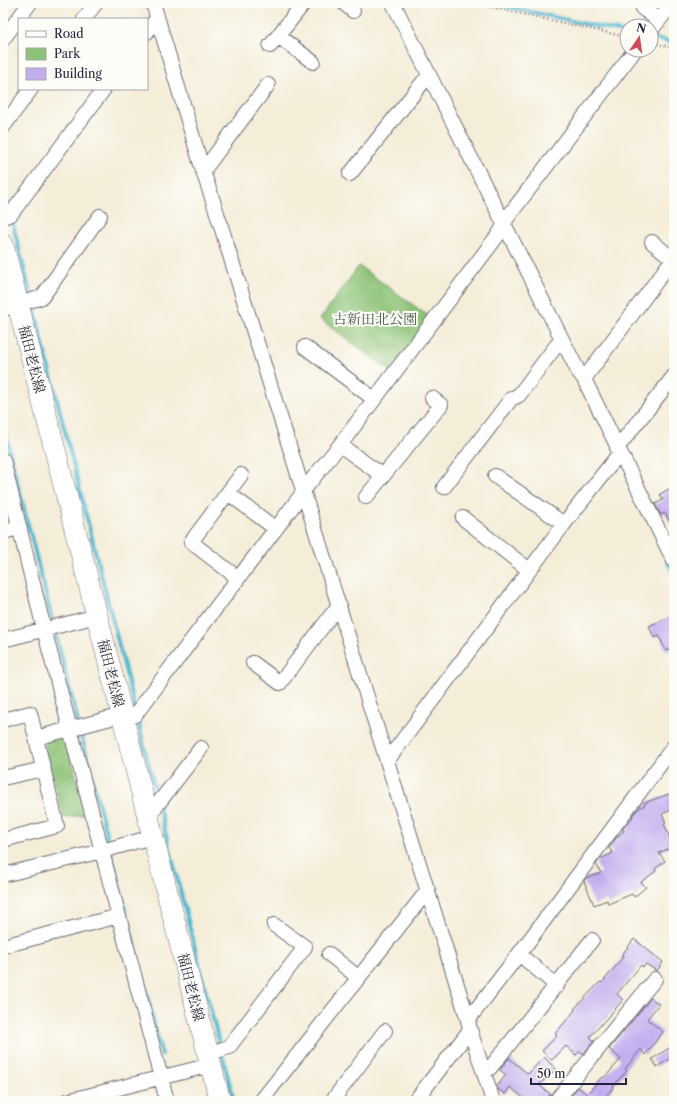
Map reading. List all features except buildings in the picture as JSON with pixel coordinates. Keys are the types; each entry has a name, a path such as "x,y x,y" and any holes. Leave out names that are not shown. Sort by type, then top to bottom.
{"main road":[{"name":"福田老松線","path":"3,245 22,303 97,616 129,715 216,1055 220,1101"}],"street":[{"path":"19,18 30,3"},
{"path":"85,18 96,3"},
{"path":"153,3 206,168 218,214 306,487 339,605 389,757 428,890 487,1070 493,1101"},
{"path":"304,3 274,41 313,62"},
{"path":"393,3 427,79 503,227 560,343 584,379 618,454 674,561"},
{"path":"659,20 673,3"},
{"path":"643,9 650,18"},
{"path":"148,31 157,18"},
{"path":"3,39 18,19"},
{"path":"36,738 129,715 238,578 306,487 340,445 503,227 507,218 629,58"},
{"path":"350,174 427,79"},
{"path":"206,168 268,85"},
{"path":"3,127 30,90"},
{"path":"7,215 103,90"},
{"path":"22,303 42,297 100,216"},
{"path":"584,379 673,259 652,242"},
{"path":"444,487 510,399 519,395 560,343"},
{"path":"305,348 374,399"},
{"path":"389,757 618,454 674,376"},
{"path":"366,497 441,405 432,398"},
{"path":"340,445 383,476"},
{"path":"4,469 50,628 76,727 107,850 119,916 167,1101"},
{"path":"238,578 191,542 242,475"},
{"path":"495,476 564,524"},
{"path":"228,493 276,529"},
{"path":"463,518 529,570"},
{"path":"3,532 20,528"},
{"path":"253,663 280,683 339,605"},
{"path":"3,640 97,616"},
{"path":"3,720 30,713 57,826 3,840"},
{"path":"415,1101 519,954 674,746"},
{"path":"3,875 107,850 154,815 201,748"},
{"path":"3,778 43,769"},
{"path":"261,1101 428,890"},
{"path":"3,946 119,916"},
{"path":"70,1101 162,1077 216,1055 229,1048 305,947 274,925"},
{"path":"487,1070 557,986 592,940"},
{"path":"328,954 359,978"},
{"path":"519,954 557,986"},
{"path":"556,1101 655,979"},
{"path":"332,1101 385,1031"}],"path":[{"path":"473,3 619,35"},
{"path":"659,44 674,48"}],"green space":[{"name":"古新田北公園","path":"359,266 430,317 390,371 320,319"},
{"path":"65,736 86,814 64,818 44,748 49,739"}],"waterway":[{"path":"490,3 619,31"},
{"path":"659,39 674,43"},
{"path":"3,186 9,210"},
{"path":"11,217 135,709"},
{"path":"3,425 162,1055"},
{"path":"668,563 674,574"},
{"path":"137,717 157,798"},
{"path":"159,807 234,1101"}]}
